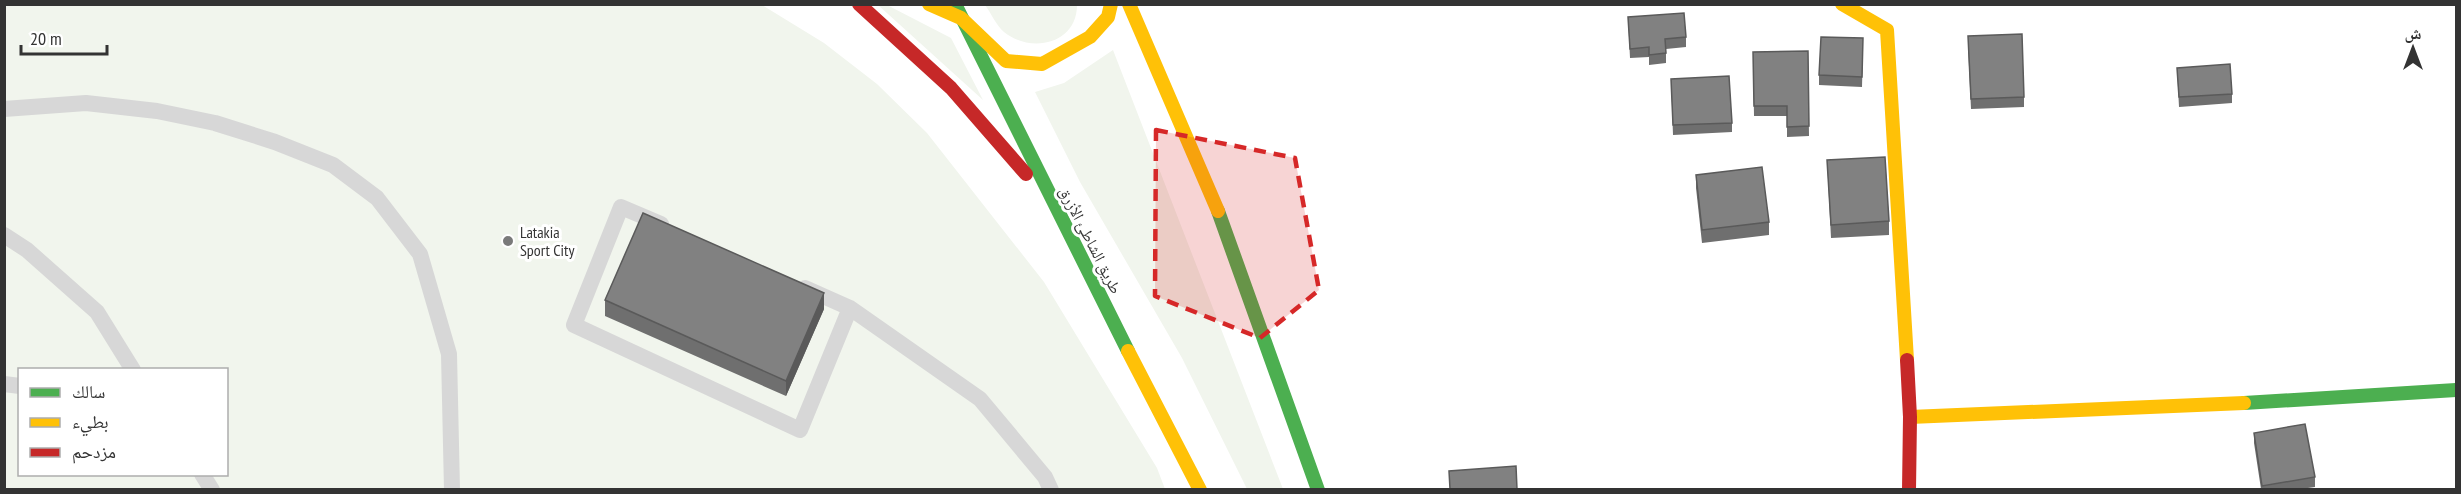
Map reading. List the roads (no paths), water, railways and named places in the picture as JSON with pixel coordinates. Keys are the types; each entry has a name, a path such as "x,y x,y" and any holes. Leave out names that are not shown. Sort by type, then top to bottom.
{"main road":[{"path":"859,4 951,88 1057,210"},
{"path":"929,4 961,18 1006,61 1042,64 1090,37 1108,17 1111,4"},
{"name":"طريق الشاطئ الأزرق","path":"955,4 1138,372 1200,489"},
{"path":"1129,4 1218,211 1318,489"},
{"path":"1842,4 1887,30 1910,417 1909,489"},
{"path":"1910,417 2152,408 2457,390"}],"lane":[{"path":"4,109 86,104 157,111 215,123 275,142 333,165 377,198 420,254 449,354 452,489"},
{"path":"675,231 621,207 574,325 800,430 850,308"},
{"path":"4,235 27,250 96,312 132,368"},
{"path":"785,279 850,308 980,399 1045,477 1051,489"},
{"path":"203,476 212,489"}],"place":[{"name":"Latakia Sport City","path":"508,241"}]}
